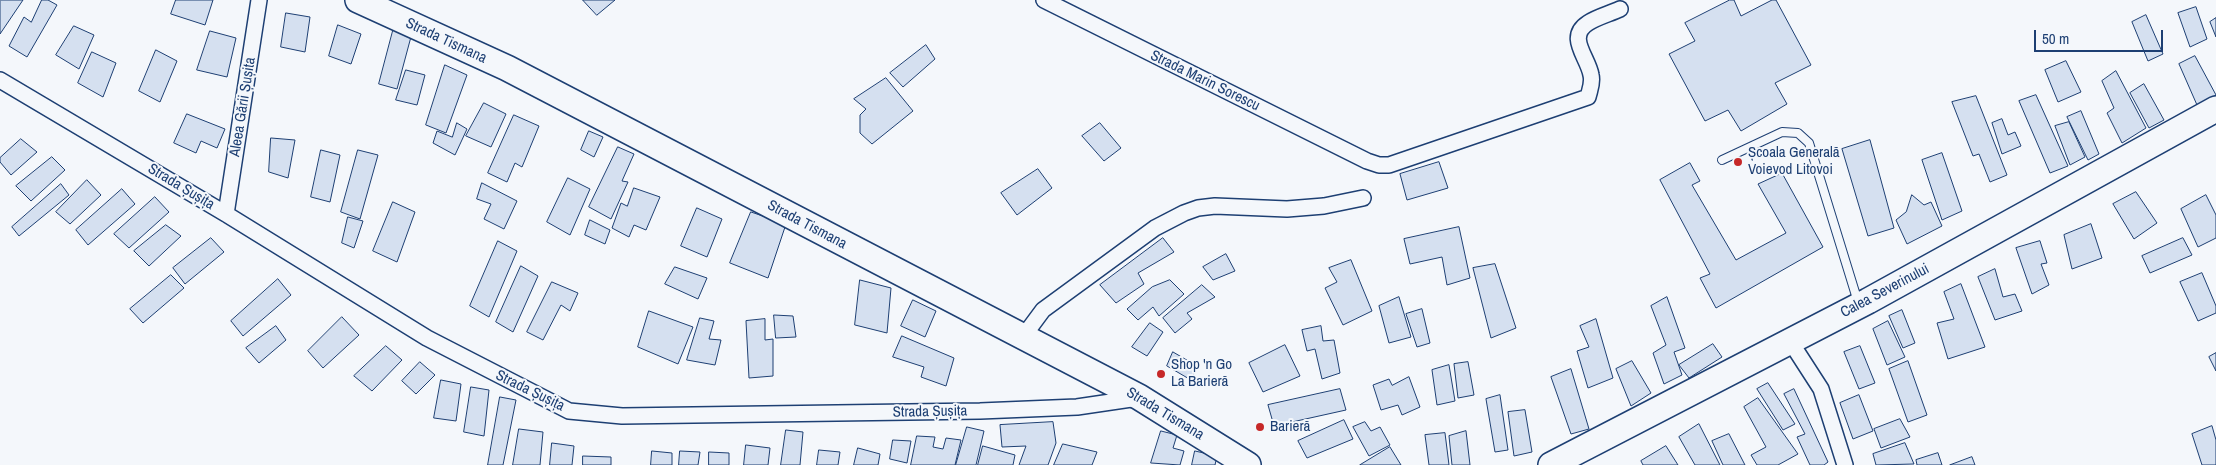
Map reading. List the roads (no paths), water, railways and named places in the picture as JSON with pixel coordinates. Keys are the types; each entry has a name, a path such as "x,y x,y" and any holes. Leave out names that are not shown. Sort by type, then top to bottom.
{"main road":[{"name":"Strada Tismana","path":"358,0 507,68 1139,397 1248,465"},
{"name":"Calea Severinului","path":"1550,465 1859,306 2216,109"}],"street":[{"name":"Aleea Gării Șușita","path":"226,214 259,0"},
{"name":"Strada Marin Sorescu","path":"1044,0 1367,161 1379,165 1389,165 1588,97 1592,85 1591,73 1577,40 1580,30 1588,24 1620,9"},
{"name":"Strada Șușița","path":"0,80 226,214 427,338 569,411 622,416 980,411 1077,407 1139,397"},
{"path":"1023,337 1043,310 1155,228 1184,213 1198,208 1215,206 1287,209 1324,206 1363,198"},
{"path":"1790,342 1821,389 1845,465"}],"lane":[{"path":"1722,160 1782,132 1798,133 1809,143 1859,306"}],"place":[{"name":"Școala Generală Voievod Litovoi","path":"1738,162"},
{"name":"Shop 'n Go La Barieră","path":"1161,374"},
{"name":"Barieră","path":"1260,427"}]}
